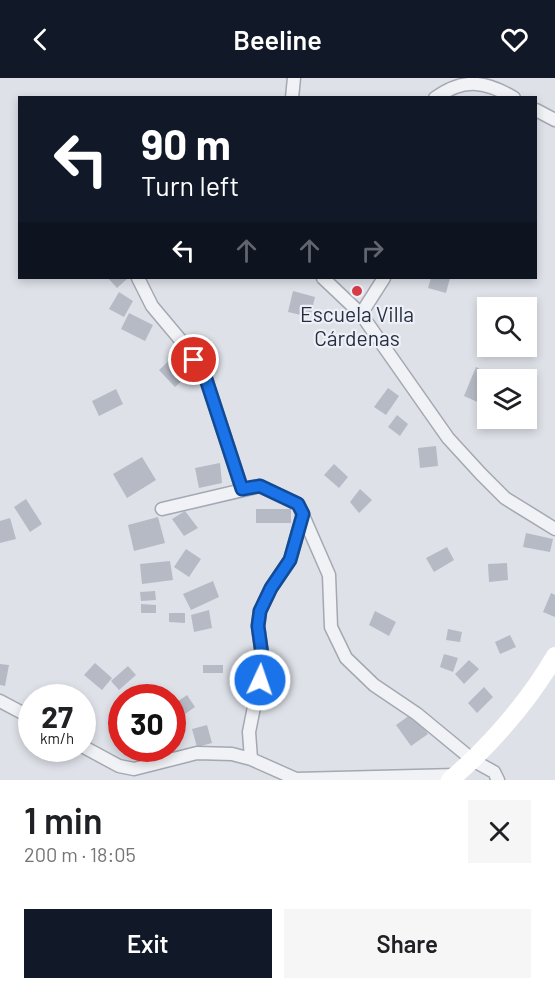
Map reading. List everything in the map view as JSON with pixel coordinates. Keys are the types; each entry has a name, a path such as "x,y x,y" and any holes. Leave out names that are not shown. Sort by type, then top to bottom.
{"street":[{"path":"292,96 294,78"},
{"path":"438,96 462,79 481,79 511,96"},
{"path":"537,111 555,120"},
{"path":"138,279 152,306 183,343 205,376 242,489"},
{"path":"323,279 361,314 448,438 505,498 555,529"},
{"path":"361,314 383,279"},
{"path":"162,509 260,486 298,504 329,575 331,627 346,658 374,685 417,714 474,761 494,772 498,780"},
{"path":"251,759 249,732 263,662 258,626 260,611 271,588 290,560 303,514"},
{"path":"96,754 119,766 134,769 197,753 232,754 251,759 296,779 453,777 474,761 544,675 555,656"},
{"path":"0,701 18,711"},
{"path":"126,780 134,769"}],"building":[{"path":"109,279 127,279 117,288"},
{"path":"431,279 450,279 446,293 428,288"},
{"path":"293,291 315,297 310,317 288,312"},
{"path":"119,292 133,301 124,317 109,309"},
{"path":"129,313 153,325 145,341 121,329"},
{"path":"172,358 188,375 175,387 159,370"},
{"path":"476,367 480,369 477,369 477,402 464,396"},
{"path":"388,388 399,396 386,415 374,407"},
{"path":"116,389 123,404 99,416 92,401"},
{"path":"397,415 408,424 400,436 388,427"},
{"path":"436,446 438,466 420,468 418,448"},
{"path":"142,457 156,480 127,498 113,474"},
{"path":"220,463 222,483 199,488 195,468"},
{"path":"334,464 348,477 339,488 324,475"},
{"path":"360,489 372,500 359,513 350,502"},
{"path":"26,499 42,524 30,532 14,507"},
{"path":"256,509 291,509 291,523 256,523"},
{"path":"185,511 198,528 184,536 172,519"},
{"path":"158,517 165,543 134,551 128,525"},
{"path":"10,518 16,539 0,543 0,521"},
{"path":"526,533 553,539 550,552 523,547"},
{"path":"447,547 454,560 434,572 426,558"},
{"path":"186,549 201,559 189,577 174,567"},
{"path":"170,561 173,580 142,584 140,564"},
{"path":"507,563 508,580 489,582 488,564"},
{"path":"213,581 219,597 191,610 183,594"},
{"path":"155,591 156,600 141,601 140,592"},
{"path":"551,593 555,595 555,617 543,612"},
{"path":"141,604 156,605 156,613 141,613"},
{"path":"209,610 212,628 194,632 191,615"},
{"path":"375,611 396,622 389,636 369,625"},
{"path":"169,613 185,613 185,623 169,622"},
{"path":"448,629 462,632 460,642 446,640"},
{"path":"510,635 516,647 500,654 495,642"},
{"path":"444,654 458,658 453,672 440,667"},
{"path":"469,660 479,669 464,684 455,674"},
{"path":"95,663 112,678 102,690 84,675"},
{"path":"0,664 9,665 5,686 0,685"},
{"path":"203,665 223,665 223,673 203,673"},
{"path":"128,666 136,675 126,684 114,684 111,681"},
{"path":"484,687 493,697 477,713 468,703"},
{"path":"186,696 195,707 186,713"},
{"path":"413,713 428,734 411,746 396,725"},
{"path":"207,725 212,743 197,747 192,729"}],"place":[{"name":"Escuela Villa Cárdenas","path":"357,291"}],"route":[{"path":"194,360 205,376 242,489 260,486 298,504 303,514 290,560 271,588 260,611 258,626 263,662 260,680"}]}
